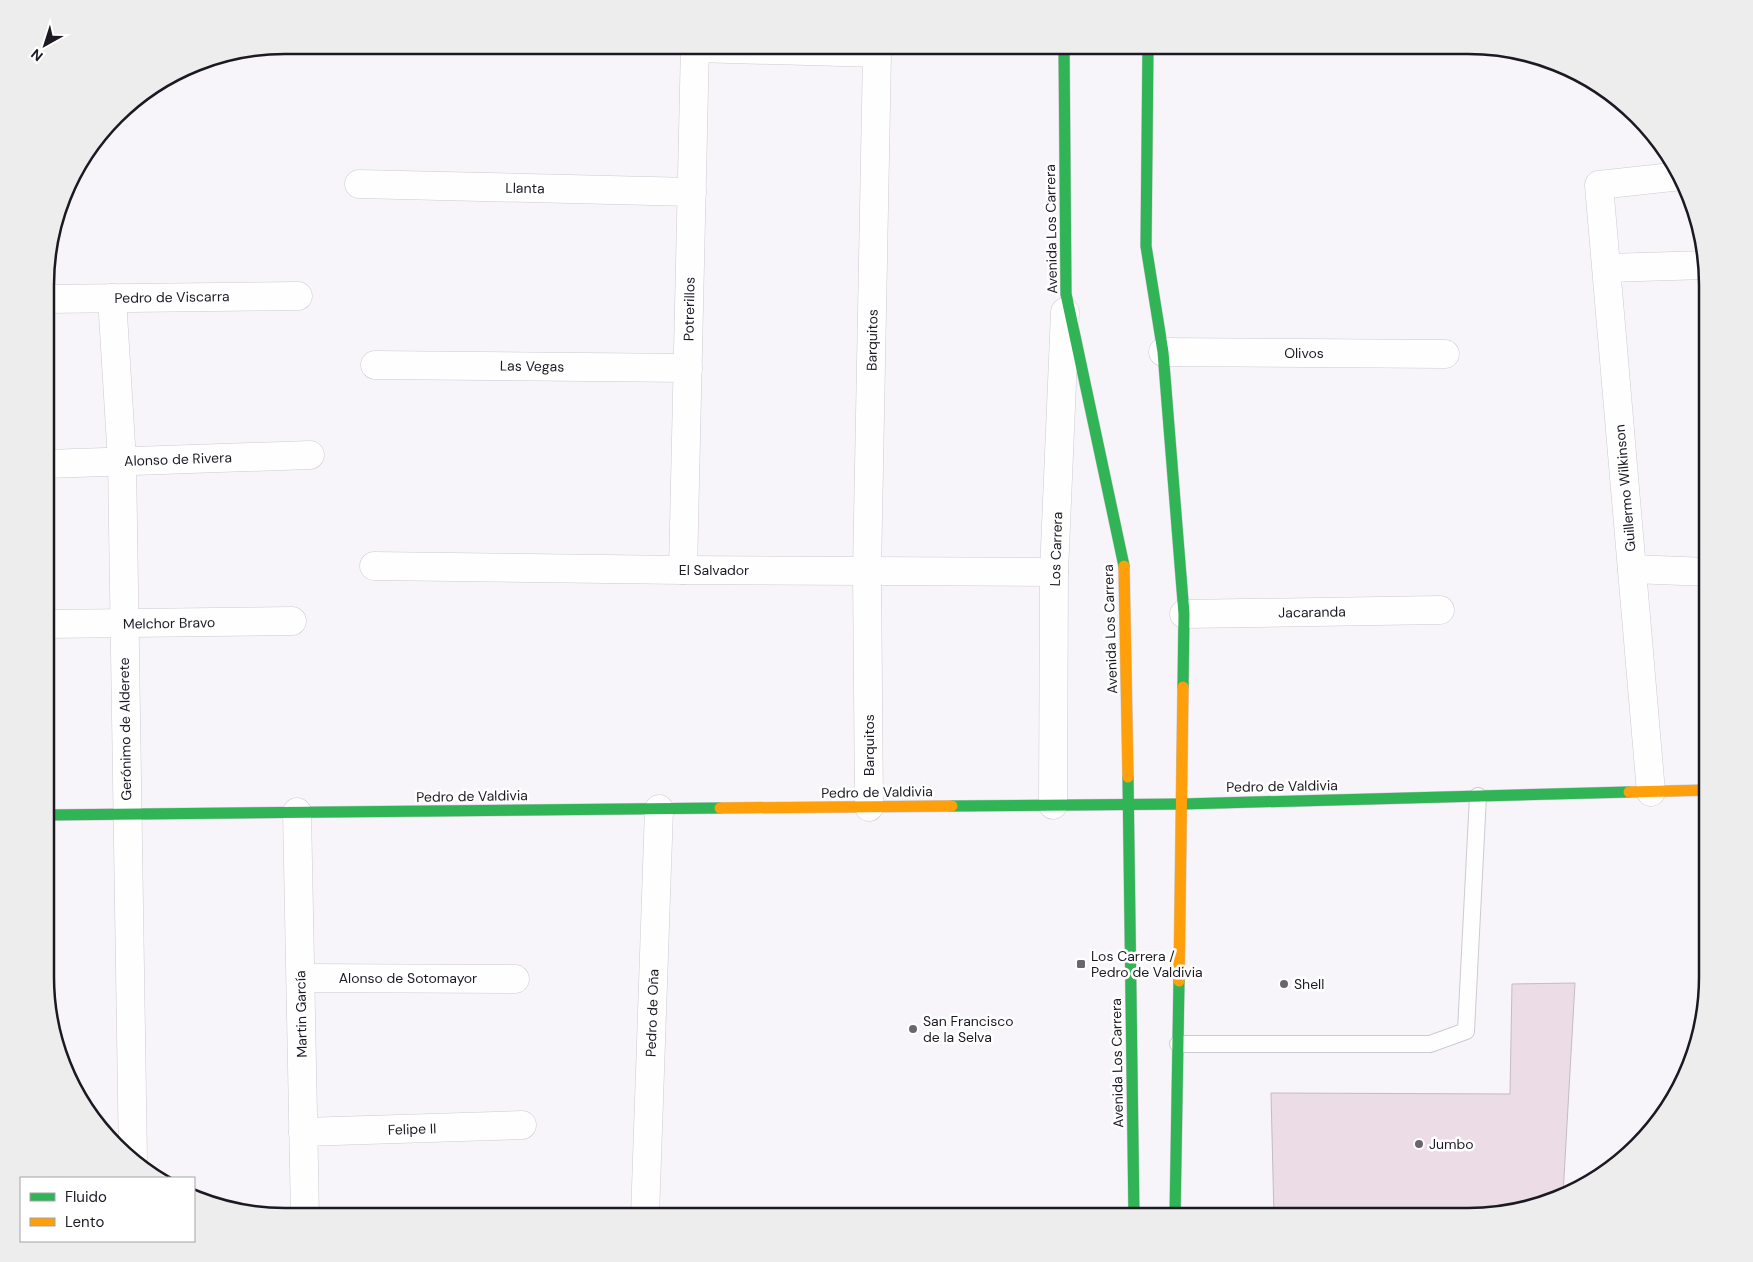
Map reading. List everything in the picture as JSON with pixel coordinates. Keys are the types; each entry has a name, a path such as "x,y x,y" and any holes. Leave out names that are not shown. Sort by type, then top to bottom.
{"main road":[{"name":"Avenida Los Carrera","path":"1064,54 1066,294 1125,569 1134,1208"},
{"path":"1148,54 1146,246 1163,352 1184,614 1183,804 1175,1208"},
{"name":"Pedro de Valdivia","path":"54,815 1128,805 1699,790"}],"street":[{"name":"Potrerillos","path":"683,570 695,54"},
{"name":"Barquitos","path":"869,807 868,571 877,54"},
{"name":"Guillermo Wilkinson","path":"1651,792 1599,185 1672,177"},
{"name":"Llanta","path":"359,184 692,192"},
{"path":"1607,268 1698,265"},
{"name":"Los Carrera","path":"1053,805 1054,572 1066,294"},
{"name":"Pedro de Viscarra","path":"54,299 298,296"},
{"name":"Gerónimo de Alderete","path":"112,298 122,461 132,1151"},
{"name":"Olivos","path":"1163,352 1445,354"},
{"name":"Las Vegas","path":"375,365 688,368"},
{"name":"Alonso de Rivera","path":"54,464 310,455"},
{"name":"El Salvador","path":"374,566 1054,572"},
{"path":"1632,569 1699,572"},
{"name":"Jacaranda","path":"1184,614 1440,610"},
{"name":"Melchor Bravo","path":"54,624 292,621"},
{"name":"Pedro de Oña","path":"645,1208 659,809"},
{"name":"Martin García","path":"297,812 305,1208"},
{"name":"Alonso de Sotomayor","path":"300,978 515,979"},
{"name":"Felipe II","path":"303,1132 522,1125"}],"lane":[{"path":"1178,1044 1430,1044 1466,1030 1478,796"}],"building":[{"name":"Jumbo","path":"1575,983 1563,1188 1543,1196 1513,1204 1483,1208 1274,1208 1271,1093 1510,1094 1512,984"}],"traffic: fast":[{"path":"1064,54 1066,294 1124,566"},
{"path":"1148,54 1146,246 1163,352 1184,614 1183,687"},
{"path":"1128,777 1134,1208"},
{"path":"952,806 1183,804 1629,792"},
{"path":"54,815 720,808"},
{"path":"1175,1208 1179,981"}],"traffic: slow":[{"path":"1124,566 1128,777"},
{"path":"1179,981 1183,687"},
{"path":"1629,792 1699,790"},
{"path":"720,808 952,806"}],"place":[{"name":"Los Carrera / Pedro de Valdivia","path":"1081,964"},
{"name":"Shell","path":"1284,984"},
{"name":"San Francisco de la Selva","path":"913,1029"},
{"name":"Jumbo","path":"1419,1144"}]}
